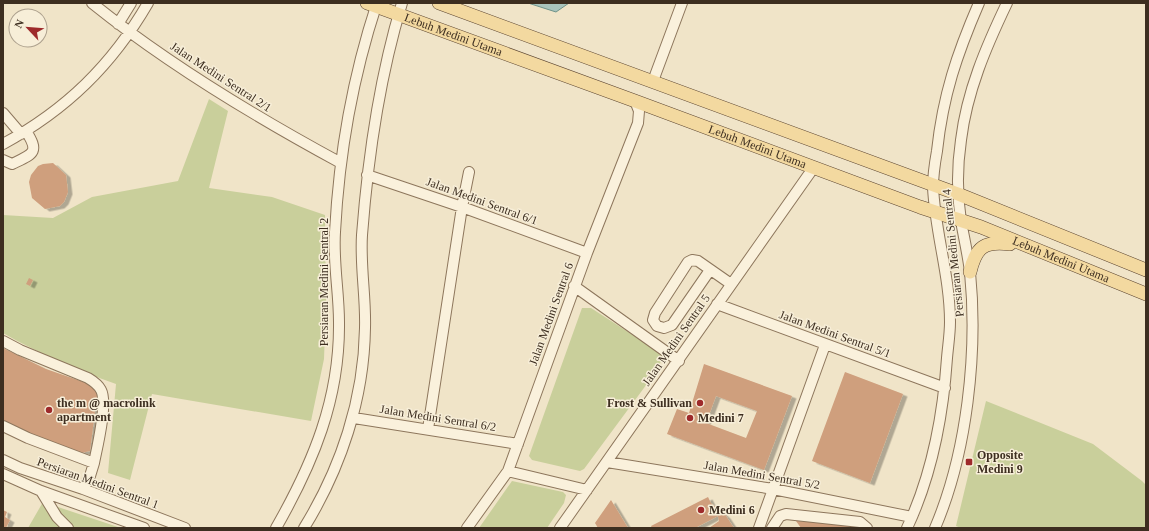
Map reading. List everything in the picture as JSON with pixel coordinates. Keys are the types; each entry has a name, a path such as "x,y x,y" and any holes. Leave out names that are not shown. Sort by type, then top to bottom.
{"main road":[{"name":"Lebuh Medini Utama","path":"439,3 958,194 1146,270"},
{"name":"Lebuh Medini Utama","path":"373,4 400,9 635,101 936,213 961,220 1146,294"},
{"path":"970,272 972,260 976,253 988,243 995,242 1028,246"}],"street":[{"name":"Jalan Medini Sentral 2/1","path":"92,3 130,33 278,130 341,163"},
{"path":"118,24 131,3"},
{"path":"3,144 57,111 83,87 130,33 148,3"},
{"path":"653,81 682,3"},
{"name":"Persiaran Medini Sentral 4","path":"907,528 912,517 936,442 945,388 950,322 946,271 933,186 939,132 944,99 953,65 979,3"},
{"name":"Persiaran Medini Sentral 4","path":"935,528 947,496 961,438 969,392 973,328 970,272 958,194 960,140 973,81 1007,3"},
{"name":"Persiaran Medini Sentral 2","path":"276,528 299,486 318,445 336,370 339,323 335,233 341,163 359,65 373,4"},
{"path":"304,528 318,506 338,462 354,418 366,328 362,237 367,175 374,120 383,74 400,9"},
{"name":"Jalan Medini Sentral 6","path":"467,528 508,471 574,286 638,123 639,111 635,101"},
{"path":"3,113 34,143 34,151 31,154 12,164 3,160"},
{"name":"Jalan Medini Sentral 5","path":"560,528 679,361 717,304 814,167"},
{"path":"428,429 462,207 469,172"},
{"name":"Jalan Medini Sentral 6/1","path":"367,175 462,207 587,253"},
{"path":"710,270 672,325 664,328 657,326 653,320 655,313 688,262 692,260 698,261 731,284"},
{"path":"574,286 679,361"},
{"name":"Jalan Medini Sentral 5/1","path":"717,304 945,388"},
{"path":"3,341 20,350 88,378 98,384 102,392 101,429 94,463 90,476 83,489"},
{"path":"759,528 825,345"},
{"name":"Jalan Medini Sentral 6/2","path":"354,418 518,444"},
{"path":"3,426 28,438 94,463"},
{"name":"Persiaran Medini Sentral 1","path":"3,460 20,468 83,489 185,528"},
{"name":"Jalan Medini Sentral 5/2","path":"607,462 773,489 912,517"},
{"path":"508,471 587,490"},
{"path":"3,474 41,491 144,528"},
{"path":"41,491 57,517 68,528"},
{"path":"312,528 318,506"},
{"path":"772,528 780,516 786,514 860,522 867,528"}],"green space":[{"path":"209,99 228,111 209,188 272,197 325,215 326,304 324,359 311,421 152,394 130,480 108,473 116,384 59,361 3,333 3,215 53,218 92,197 178,181"},
{"path":"582,308 591,308 659,352 662,358 658,369 584,469 580,471 532,460 529,456"},
{"path":"986,401 1093,444 1142,481 1146,485 1146,528 961,528 956,526"},
{"path":"512,481 563,492 566,495 564,503 547,528 479,528"},
{"path":"43,502 121,528 28,528"}],"water":[{"path":"528,3 569,3 556,12"}],"building":[{"path":"53,163 66,175 68,192 64,202 60,206 45,209 32,198 29,182 31,175 38,166"},
{"path":"29,278 33,280 30,286 26,284"},
{"name":"the m @ macrolink apartment","path":"3,348 46,369 95,386 97,395 90,451 76,454 3,424"},
{"name":"Medini 7","path":"704,364 792,396 764,470 667,434 677,409 689,413","holes":["716,396 757,411 746,438 706,423"]},
{"path":"845,372 903,394 870,483 812,461"},
{"name":"Medini 6","path":"708,497 711,503 726,516 734,528 709,528 719,521 718,516 695,528 652,528 651,526"},
{"path":"611,500 628,528 598,528 595,523"},
{"path":"3,510 7,512 5,517 10,520 6,528 3,528"},
{"path":"796,521 856,523 855,528 801,528"}],"place":[{"name":"Frost & Sullivan","path":"700,403"},
{"name":"the m @ macrolink apartment","path":"49,410"},
{"name":"Medini 7","path":"690,418"},
{"name":"Opposite Medini 9","path":"969,462"},
{"name":"Medini 6","path":"701,510"}]}
